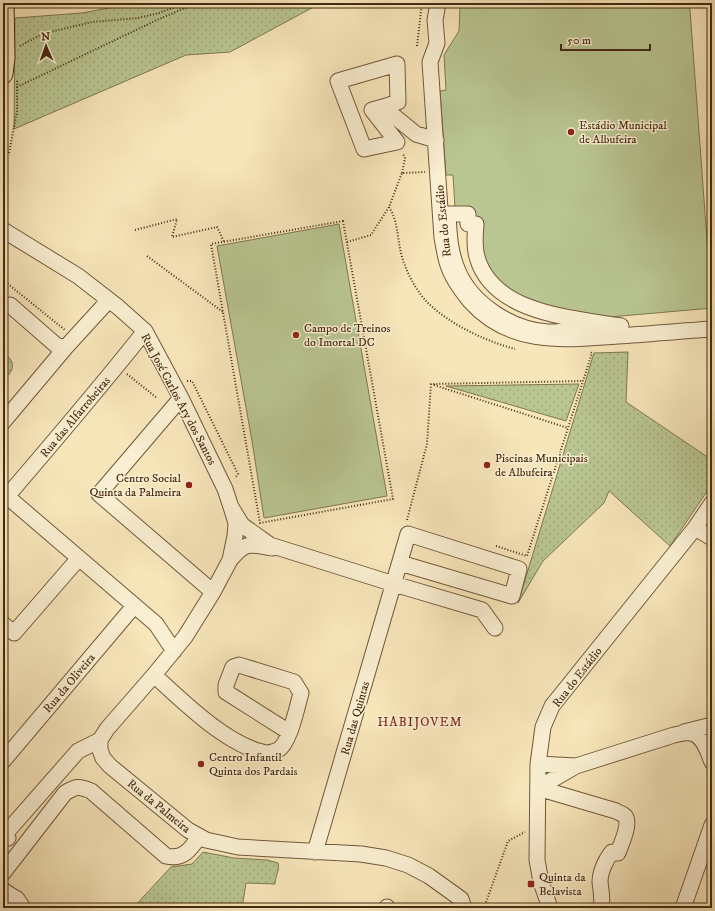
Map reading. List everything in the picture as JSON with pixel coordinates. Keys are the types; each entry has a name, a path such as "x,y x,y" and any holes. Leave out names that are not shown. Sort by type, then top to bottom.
{"main road":[{"path":"3,74 5,58 4,13"}],"street":[{"name":"Rua do Estádio","path":"438,3 435,20 437,43 430,62 442,238 448,265 460,288 475,306 495,322 522,334 557,339 592,338 712,329"},
{"path":"397,64 398,102 384,106 372,110 397,142 364,149 338,81 397,64"},
{"path":"384,106 416,134 436,140"},
{"path":"448,214 468,214 468,224 476,224 475,240 477,257 483,274 491,284 506,295 523,306 542,312 621,326 583,328 562,332 547,332 529,329 511,322 495,313 480,301 458,272 452,253 448,214"},
{"name":"Rua José Carlos Ary dos Santos","path":"4,232 78,276 145,331 225,489 231,507 242,525 270,545 482,610 495,628"},
{"path":"3,422 68,341 109,300"},
{"path":"3,306 10,305 57,346 68,341"},
{"name":"Rua das Alfarrobeiras","path":"4,497 103,384 145,331"},
{"path":"180,398 99,494 214,592"},
{"path":"4,497 79,558 156,624 185,637"},
{"name":"Rua do Estádio","path":"550,908 541,882 537,860 538,764 543,726 552,706 695,528 712,503"},
{"path":"8,838 6,833 78,750 100,740 107,729 185,637 214,592 230,560 236,523 231,507"},
{"path":"695,528 712,538"},
{"name":"Rua das Quintas","path":"315,852 408,534 519,569 512,596 400,563"},
{"name":"Rua José Carlos Ary dos Santos","path":"230,560 239,549 247,544 293,553"},
{"path":"3,624 14,633 79,558"},
{"name":"Rua da Oliveira","path":"3,761 134,606"},
{"path":"156,624 174,651"},
{"path":"154,675 178,697 221,732 246,747 267,753 279,749 285,743 289,732 301,693 294,682 239,665 233,667 226,685 226,692 289,732"},
{"path":"538,788 576,766 674,735 712,725"},
{"path":"674,735 690,732 698,736 705,746 712,762"},
{"name":"Rua da Palmeira","path":"100,740 100,750 103,758 110,766 188,830 200,837 221,844 238,847 362,854 386,858 408,865 429,876 460,899 464,908"},
{"path":"538,764 576,766"},
{"path":"3,874 65,793 74,788 82,787 91,791 166,856 174,858 183,855 191,849 200,837"},
{"path":"538,788 616,811 624,815 627,821 626,830 620,848 618,853 612,852 607,859 600,880 602,899 601,908"},
{"path":"683,908 712,825"},
{"name":"Rua da Palmeira","path":"444,887 455,908"},
{"path":"6,898 17,899 23,908"}],"path":[{"path":"17,48 42,34 92,22 138,18 159,13 186,3"},
{"path":"17,87 159,19 197,3"},
{"path":"417,46 422,3"},
{"path":"347,242 371,235 389,207 402,175 405,158 397,142"},
{"path":"402,175 438,172"},
{"path":"389,207 397,224 401,255 408,274 416,288 427,302 446,316 478,335 496,344 515,349"},
{"path":"135,230 177,219 172,237 217,227 224,242"},
{"path":"343,220 393,499 260,523 211,244 224,242 343,220"},
{"path":"147,256 223,312"},
{"path":"3,280 68,341"},
{"path":"489,544 527,556 592,353 588,349"},
{"path":"125,372 157,398"},
{"path":"430,384 583,381"},
{"path":"430,384 568,428"},
{"path":"414,522 407,520 428,444 430,384"},
{"path":"484,908 508,841 518,834 538,827"}],"green space":[{"path":"135,3 321,3 230,52 186,55 14,129 15,18 82,13"},
{"name":"Estádio Municipal de Albufeira","path":"462,3 689,3 712,308 610,317 588,317 519,299 486,274 477,240 455,208 453,175 446,175 440,91 446,90 444,55 459,31 460,8"},
{"name":"Campo de Treinos do Imortal DC","path":"339,224 387,496 264,518 252,441 217,246"},
{"path":"628,352 626,402 712,460 712,484 670,546 609,491 604,503 543,561 518,603 594,353"},
{"path":"3,354 12,362 12,370 3,378"},
{"path":"579,384 566,421 446,386"},
{"path":"203,852 234,858 267,860 278,863 275,884 246,883 242,908 133,908 171,867 192,864"}],"place":[{"name":"Estádio Municipal de Albufeira","path":"571,132"},
{"name":"Campo de Treinos do Imortal DC","path":"296,335"},
{"name":"Piscinas Municipais de Albufeira","path":"487,465"},
{"name":"Centro Social Quinta da Palmeira","path":"189,485"},
{"name":"Centro Infantil Quinta dos Pardais","path":"201,764"},
{"name":"Quinta da Belavista","path":"531,884"}],"district":[{"name":"HABIJOVEM","path":"420,721"}]}
